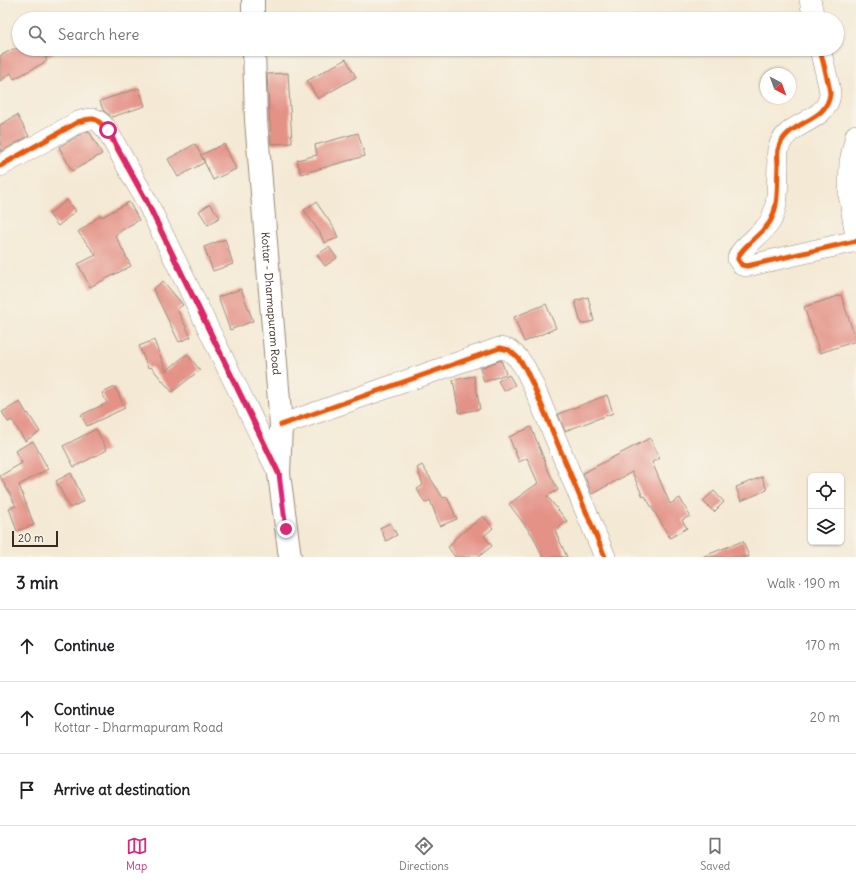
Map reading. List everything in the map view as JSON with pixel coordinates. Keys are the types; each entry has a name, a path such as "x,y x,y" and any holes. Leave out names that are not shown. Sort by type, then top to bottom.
{"main road":[{"path":"253,0 253,12"},
{"name":"Kottar - Dharmapuram Road","path":"254,56 256,120 281,425 279,474 290,557"}],"street":[{"path":"810,0 813,12"},
{"path":"822,56 830,92 828,103 818,115 790,130 783,140 778,150 776,204 771,221 742,251 738,256 738,259 742,266 747,266 856,241"},
{"path":"0,166 78,122 92,118 100,121 108,130 147,202 279,474"},
{"path":"856,135 850,162 849,194 856,236"},
{"path":"281,425 500,348 509,350 525,368 534,387 605,557"}],"building":[{"path":"12,50 12,56 49,56 45,58 47,61 14,79 11,73 0,81 0,56"},
{"path":"346,59 356,77 318,99 307,81"},
{"path":"288,73 292,143 271,144 267,74"},
{"path":"139,88 145,106 112,117 103,110 100,101"},
{"path":"17,115 29,136 0,152 0,125"},
{"path":"89,131 102,154 72,171 59,147"},
{"path":"358,133 365,156 301,174 297,160 317,155 315,145"},
{"path":"195,144 205,162 178,177 168,159"},
{"path":"224,144 236,169 213,180 201,155"},
{"path":"67,200 76,211 58,226 49,214"},
{"path":"129,202 139,220 115,235 131,266 90,287 78,264 96,255 78,232 101,215 102,217"},
{"path":"316,202 334,228 338,238 324,243 320,233 304,210"},
{"path":"210,204 220,217 208,225 199,211"},
{"path":"225,239 233,264 213,271 204,247"},
{"path":"329,247 337,258 325,266 317,255"},
{"path":"163,281 183,305 177,309 191,337 179,342 153,289"},
{"path":"241,289 253,321 230,330 218,297"},
{"path":"841,295 856,341 820,353 804,307"},
{"path":"588,297 594,321 581,324 575,301"},
{"path":"546,304 556,328 524,342 514,317"},
{"path":"154,340 166,371 187,354 200,370 172,392 151,367 148,368 139,346"},
{"path":"501,360 506,374 484,382 480,368"},
{"path":"509,375 515,385 504,391 498,381"},
{"path":"474,376 480,409 459,413 453,380"},
{"path":"115,387 125,408 87,426 81,415 107,403 102,393"},
{"path":"607,395 613,413 565,431 558,414"},
{"path":"20,402 40,432 25,441 12,420 8,422 2,412"},
{"path":"531,427 545,464 558,490 547,496 567,521 555,531 567,557 543,557 533,536 509,504 538,483 527,458 519,462 509,437"},
{"path":"96,429 107,450 74,467 63,446"},
{"path":"650,438 660,458 652,462 670,504 680,498 690,516 682,520 687,528 670,538 645,496 643,497 632,472 592,494 583,473"},
{"path":"33,441 48,469 19,485 34,525 17,531 9,508 16,506 0,476 22,463 15,451"},
{"path":"422,465 443,498 447,497 457,519 440,526 430,500 425,503 417,489 423,485 417,468"},
{"path":"71,473 84,501 70,508 56,481"},
{"path":"762,477 767,490 741,501 736,487"},
{"path":"714,491 724,502 714,512 703,501"},
{"path":"483,516 493,528 484,536 492,546 478,557 455,557 448,547 454,542 453,540"},
{"path":"390,523 397,535 386,541 380,528"},
{"path":"743,541 749,557 704,557 704,556"}],"cycle path":[{"path":"822,56 830,90 827,104 822,111 797,127 782,140 778,150 777,194 774,214 768,225 742,251 738,259 742,265 747,266 856,241"},
{"path":"0,166 78,122 94,119 107,130 147,202 279,474"},
{"path":"281,425 500,348 509,350 518,358 525,368 534,387 605,557"}],"route":[{"path":"108,130 147,202 279,474 286,529"}]}
